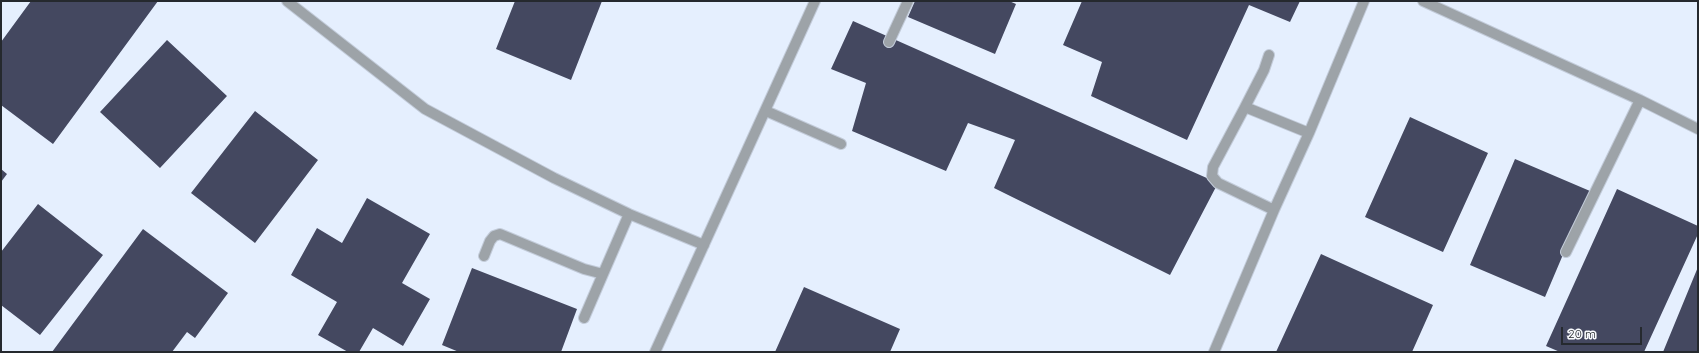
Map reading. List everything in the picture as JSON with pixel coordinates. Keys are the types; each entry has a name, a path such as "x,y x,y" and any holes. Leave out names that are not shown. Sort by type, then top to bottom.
{"street":[{"path":"286,1 425,108 529,164 629,214 704,245"},
{"path":"655,352 766,112 815,1"},
{"path":"889,42 908,1"},
{"path":"1214,352 1274,210 1309,133 1364,1"},
{"path":"1423,1 1640,100 1698,129"},
{"path":"1269,55 1264,70 1213,167 1212,176 1225,187 1274,210"},
{"path":"1566,252 1640,100"},
{"path":"1245,107 1309,133"},
{"path":"766,112 841,144"},
{"path":"584,318 629,214"},
{"path":"484,256 490,241 494,236 500,234 584,269 603,274"}],"building":[{"path":"31,1 158,1 53,144 1,105 1,42"},
{"path":"515,1 602,1 571,80 496,49"},
{"path":"915,1 1009,1 1016,4 995,54 908,17"},
{"path":"1082,1 1300,1 1290,22 1249,5 1187,140 1091,96 1102,62 1063,45"},
{"path":"853,21 1218,183 1170,275 994,188 1015,140 968,123 946,171 852,131 866,83 831,69"},
{"path":"167,40 227,96 160,168 100,112"},
{"path":"255,111 318,160 255,243 191,193"},
{"path":"1410,117 1488,153 1443,252 1365,217"},
{"path":"1515,159 1590,191 1545,297 1470,265"},
{"path":"1,169 7,174 1,182"},
{"path":"1617,189 1698,226 1698,234 1644,352 1560,352 1546,346"},
{"path":"367,198 430,234 402,283 430,299 403,346 373,328 359,352 348,352 318,335 337,302 291,275 317,228 342,243"},
{"path":"38,204 103,255 40,335 1,305 1,252"},
{"path":"143,229 228,293 195,338 187,332 172,352 52,352"},
{"path":"1321,254 1433,305 1412,352 1276,352"},
{"path":"1698,267 1698,352 1663,352"},
{"path":"472,268 577,309 561,352 459,352 442,345"},
{"path":"804,287 900,329 890,352 775,352"}]}
